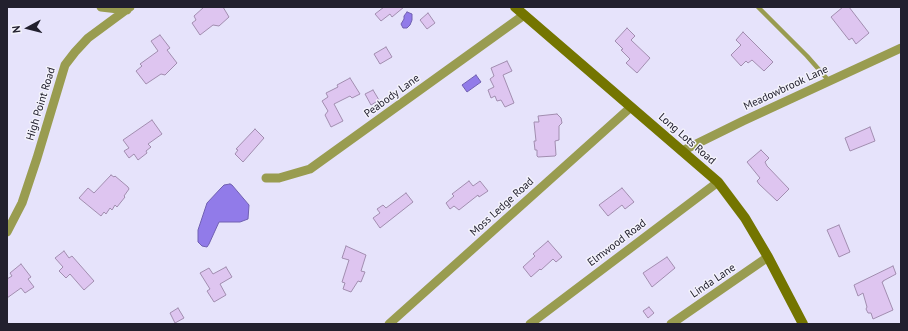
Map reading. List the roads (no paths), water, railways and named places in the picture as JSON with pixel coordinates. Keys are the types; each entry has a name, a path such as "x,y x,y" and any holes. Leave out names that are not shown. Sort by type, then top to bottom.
{"main road":[{"name":"Long Lots Road","path":"515,7 718,182 745,218 768,257 803,324"}],"street":[{"path":"101,7 128,8"},
{"name":"High Point Road","path":"7,232 24,196 65,65 88,38 128,8"},
{"name":"Peabody Lane","path":"266,178 278,178 310,169 524,15"},
{"name":"Meadowbrook Lane","path":"682,151 742,121 901,48"},
{"name":"Moss Ledge Road","path":"389,324 631,107"},
{"name":"Elmwood Road","path":"530,324 718,182"},
{"name":"Linda Lane","path":"671,324 768,257"}],"lane":[{"path":"758,7 807,56 828,81"}]}
